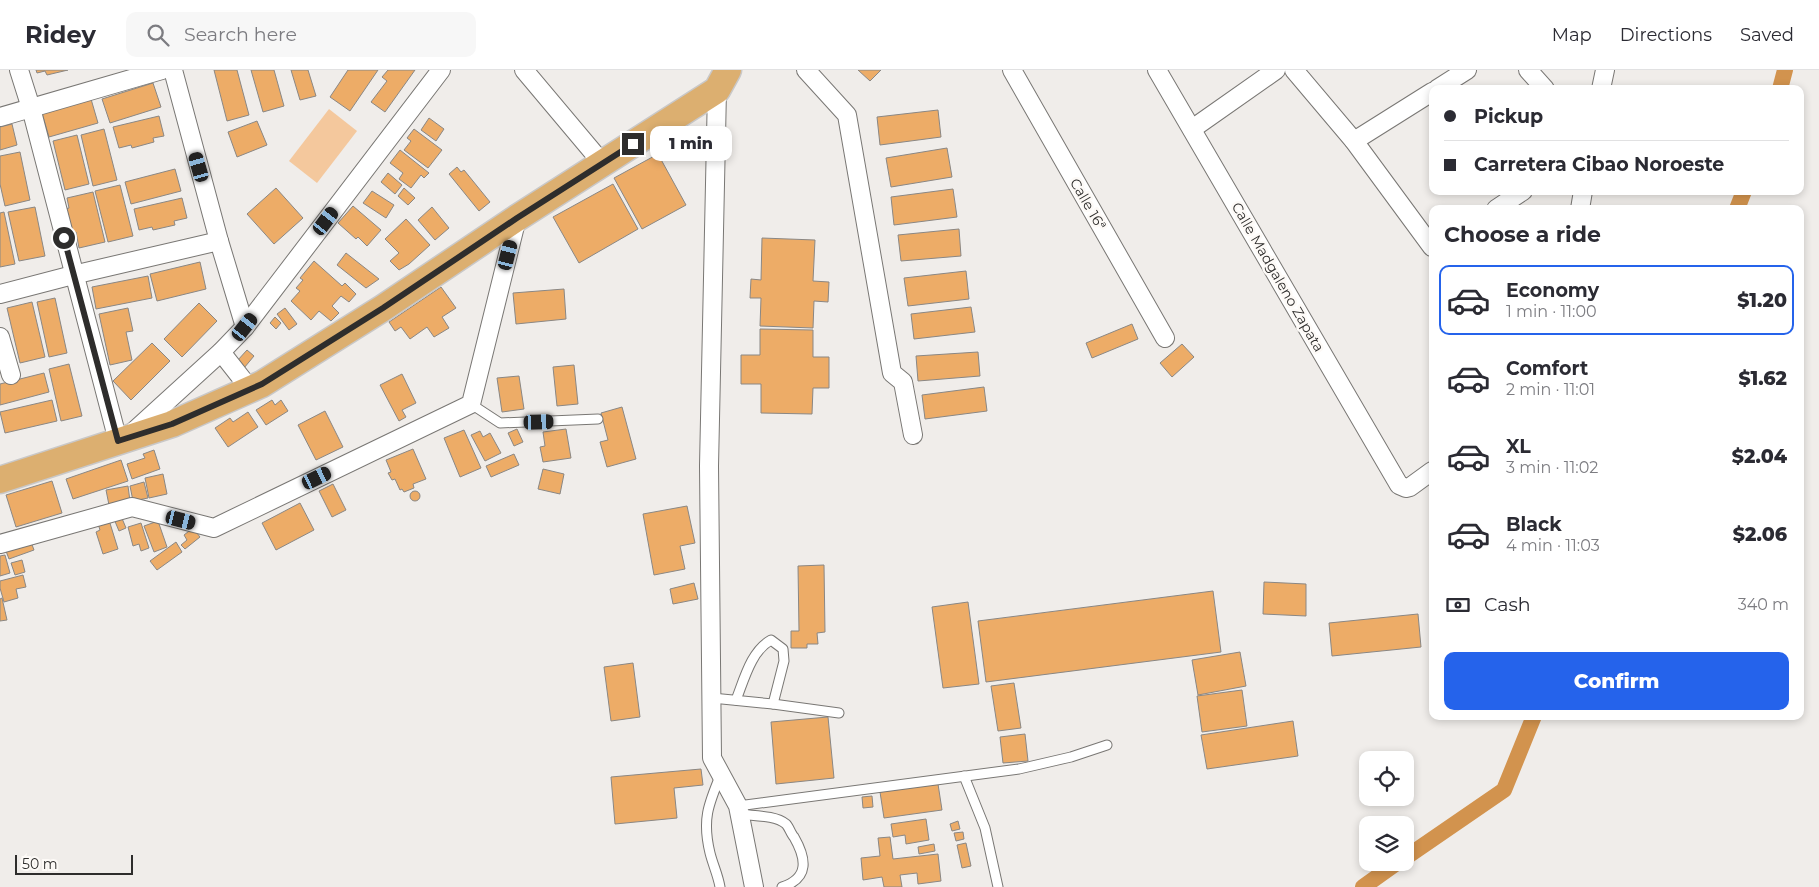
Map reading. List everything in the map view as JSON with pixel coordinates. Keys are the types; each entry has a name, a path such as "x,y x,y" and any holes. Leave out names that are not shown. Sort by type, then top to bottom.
{"main road":[{"path":"0,480 172,424 262,384 375,313 517,218 603,164 722,80"}],"street":[{"path":"19,70 31,108 73,275 123,439 221,352 245,327 442,70"},
{"path":"0,117 162,70"},
{"path":"173,70 245,327"},
{"path":"524,70 603,164"},
{"path":"806,70 847,115 892,373 903,382 913,435"},
{"name":"Calle 16ª","path":"1012,70 1165,338"},
{"name":"Calle Madgaleno Zapata","path":"1157,70 1399,485 1410,487 1429,473"},
{"path":"1192,129 1276,70"},
{"path":"1294,70 1354,141 1429,243"},
{"path":"1443,85 1467,70"},
{"path":"1528,70 1541,85"},
{"path":"1602,85 1605,70"},
{"path":"722,80 710,466 712,758 739,810 754,887"},
{"path":"1354,141 1429,94"},
{"path":"1502,200 1514,195"},
{"path":"0,544 132,507 214,528 471,404 517,218"},
{"path":"0,294 220,241"},
{"path":"0,337 11,375"},
{"path":"221,352 250,389"}],"lane":[{"path":"471,404 500,423 598,419"},
{"path":"736,700 762,645 771,640 783,649 784,661 773,704"},
{"path":"712,698 840,713"},
{"path":"739,810 1038,765 1071,757 1107,745"},
{"path":"720,887 705,828 708,805 721,774"},
{"path":"964,776 985,828 998,887"},
{"path":"739,810 775,819 786,824 804,862 801,873 790,884 782,887"}],"shaded area":[{"path":"329,109 357,131 317,183 289,161"}],"building":[{"path":"36,70 68,70 47,75 45,71 37,73"},
{"path":"214,70 237,70 249,115 227,121"},
{"path":"251,70 274,70 284,106 263,112"},
{"path":"291,70 308,70 316,96 300,100"},
{"path":"348,70 378,70 350,111 330,97"},
{"path":"388,70 415,70 385,112 371,102 387,81 382,77"},
{"path":"858,70 881,70 870,81"},
{"path":"153,83 161,107 110,123 102,99"},
{"path":"91,99 98,123 49,137 42,113"},
{"path":"938,110 941,137 880,145 877,117"},
{"path":"159,116 164,136 153,138 154,142 132,148 131,145 119,148 113,127"},
{"path":"429,118 444,129 436,141 421,130"},
{"path":"257,121 267,145 237,157 228,132"},
{"path":"12,124 17,145 0,150 0,127"},
{"path":"104,129 117,180 93,186 81,135"},
{"path":"414,129 442,150 428,168 404,150 411,141 407,138"},
{"path":"77,135 89,184 65,190 53,141"},
{"path":"947,148 952,177 891,187 886,158"},
{"path":"400,150 429,173 424,178 421,175 411,188 399,179 403,173 390,163"},
{"path":"20,152 30,200 5,206 0,184 0,156"},
{"path":"658,154 686,205 642,229 614,178"},
{"path":"457,167 461,172 464,170 490,202 479,211 449,174"},
{"path":"175,169 181,191 131,204 125,182"},
{"path":"388,173 402,185 395,194 381,182"},
{"path":"613,184 638,229 579,263 553,217"},
{"path":"120,185 133,236 108,242 95,191"},
{"path":"276,188 303,218 274,244 247,214"},
{"path":"404,188 415,198 408,205 398,196"},
{"path":"953,189 957,217 894,225 891,197"},
{"path":"372,191 394,205 386,218 363,203"},
{"path":"93,192 105,242 79,248 76,232 71,234 65,209 69,208 67,198"},
{"path":"182,198 187,218 174,221 175,225 153,230 152,227 139,230 134,209"},
{"path":"353,206 381,230 367,246 338,223"},
{"path":"35,207 45,256 19,261 8,212"},
{"path":"432,207 449,228 435,240 418,220"},
{"path":"4,212 15,264 0,267 0,213"},
{"path":"406,219 430,245 409,264 399,270 390,261 399,253 385,239"},
{"path":"959,229 961,256 901,261 898,235"},
{"path":"762,238 815,240 813,281 829,282 828,302 814,301 813,328 760,326 761,298 750,298 751,279 761,280"},
{"path":"346,253 379,279 366,288 337,265"},
{"path":"314,261 342,286 345,283 356,294 349,302 341,296 332,306 339,313 331,321 319,311 311,320 291,301 300,291 296,288 303,280 300,278"},
{"path":"200,262 206,289 157,301 150,274"},
{"path":"966,271 969,299 908,306 904,278"},
{"path":"148,276 152,298 96,309 92,287"},
{"path":"441,287 456,308 442,317 449,328 434,337 427,327 410,339 401,327 395,331 389,322"},
{"path":"564,289 566,319 516,324 513,293"},
{"path":"55,298 67,353 49,357 37,302"},
{"path":"32,302 45,357 20,363 7,308"},
{"path":"199,303 217,321 182,357 164,339"},
{"path":"971,307 975,332 914,339 911,314"},
{"path":"128,308 133,331 126,332 132,360 110,365 99,314"},
{"path":"285,308 297,324 289,330 277,314"},
{"path":"275,317 281,323 276,329 270,323"},
{"path":"1132,324 1138,339 1092,358 1086,343"},
{"path":"760,329 813,330 813,357 829,357 829,388 813,388 812,414 761,413 761,384 741,384 741,355 760,355"},
{"path":"152,343 170,361 131,400 113,381"},
{"path":"1182,344 1194,357 1172,377 1160,363"},
{"path":"247,350 254,356 244,368 237,361"},
{"path":"978,352 980,376 918,381 916,356"},
{"path":"69,364 82,416 61,421 49,369"},
{"path":"574,365 578,404 557,406 553,367"},
{"path":"44,373 49,392 0,405 0,384"},
{"path":"402,374 416,403 402,410 406,417 399,421 380,385"},
{"path":"519,376 524,409 502,412 497,378"},
{"path":"984,387 987,411 925,419 922,395"},
{"path":"52,400 57,421 5,433 0,412"},
{"path":"272,400 275,405 281,400 288,411 266,425 256,410"},
{"path":"622,407 636,459 607,467 600,442 608,440 601,413"},
{"path":"325,411 343,447 316,460 298,425"},
{"path":"248,412 258,427 228,447 215,428 230,418 233,422"},
{"path":"517,429 523,442 514,446 508,433"},
{"path":"566,429 571,458 543,462 540,447 545,446 543,432"},
{"path":"464,430 481,468 460,477 444,438"},
{"path":"480,431 483,437 490,433 501,453 485,461 471,435"},
{"path":"413,449 426,479 413,484 414,488 404,492 402,489 400,490 395,479 392,480 388,473 391,472 386,460"},
{"path":"154,450 160,469 132,479 127,464 145,458 143,454"},
{"path":"514,454 519,465 491,477 486,466"},
{"path":"121,460 128,481 73,499 66,479"},
{"path":"543,469 564,474 560,494 538,489"},
{"path":"163,474 167,494 149,498 145,478"},
{"path":"52,481 62,513 16,527 6,495"},
{"path":"144,482 148,498 133,501 130,486"},
{"path":"333,484 346,510 332,517 319,491"},
{"path":"128,486 130,501 109,505 106,490"},
{"path":"415,491 420,496 415,501 410,496"},
{"path":"300,503 314,530 276,550 262,523"},
{"path":"687,506 695,543 680,546 685,569 654,575 643,514"},
{"path":"121,516 126,528 119,531 114,519"},
{"path":"109,520 118,549 103,554 96,532 100,530 98,524"},
{"path":"158,521 167,547 154,552 144,526"},
{"path":"141,523 149,548 141,551 139,544 133,546 128,527"},
{"path":"193,528 200,537 185,549 181,545 187,540 184,535"},
{"path":"31,542 34,550 9,559 6,551"},
{"path":"176,542 182,552 157,570 150,561"},
{"path":"5,555 10,573 0,576 0,556"},
{"path":"22,560 25,572 15,575 11,563"},
{"path":"824,565 825,632 817,633 818,644 807,644 807,648 791,648 791,631 799,631 798,566"},
{"path":"23,575 26,587 16,589 18,598 4,602 0,581"},
{"path":"1264,582 1306,584 1306,616 1263,614"},
{"path":"694,583 698,599 673,604 670,589"},
{"path":"1213,591 1221,652 986,682 978,621"},
{"path":"2,598 7,620 0,621 0,599"},
{"path":"968,602 979,684 943,688 932,607"},
{"path":"1418,614 1421,647 1332,656 1329,623"},
{"path":"1240,652 1246,686 1198,695 1192,660"},
{"path":"633,663 640,717 611,721 604,667"},
{"path":"1014,683 1021,728 998,731 991,686"},
{"path":"1242,690 1247,726 1202,732 1197,696"},
{"path":"828,717 834,778 776,784 771,722"},
{"path":"1293,721 1298,756 1207,769 1201,735"},
{"path":"1025,734 1028,761 1003,763 1000,737"},
{"path":"701,769 703,785 674,788 677,818 615,824 611,777"},
{"path":"938,784 942,810 884,818 880,792"},
{"path":"872,796 873,807 863,808 862,797"},
{"path":"926,819 929,840 906,844 905,835 893,837 891,824"},
{"path":"958,821 960,829 952,831 950,824"},
{"path":"963,832 964,839 956,841 954,833"},
{"path":"890,837 893,859 938,854 941,881 918,884 917,873 900,875 902,887 884,887 882,877 863,880 861,858 880,856 878,838"},
{"path":"966,843 971,866 962,868 957,845"},
{"path":"934,844 935,851 919,854 918,847"}],"waterway":[{"path":"1781,85 1785,70"},
{"path":"1739,205 1742,195"},
{"path":"1414,852 1504,790 1532,720"},
{"path":"1363,887 1385,871"}],"route":[{"path":"64,238 118,441 172,424 262,384 383,308 517,218 633,144"}]}
